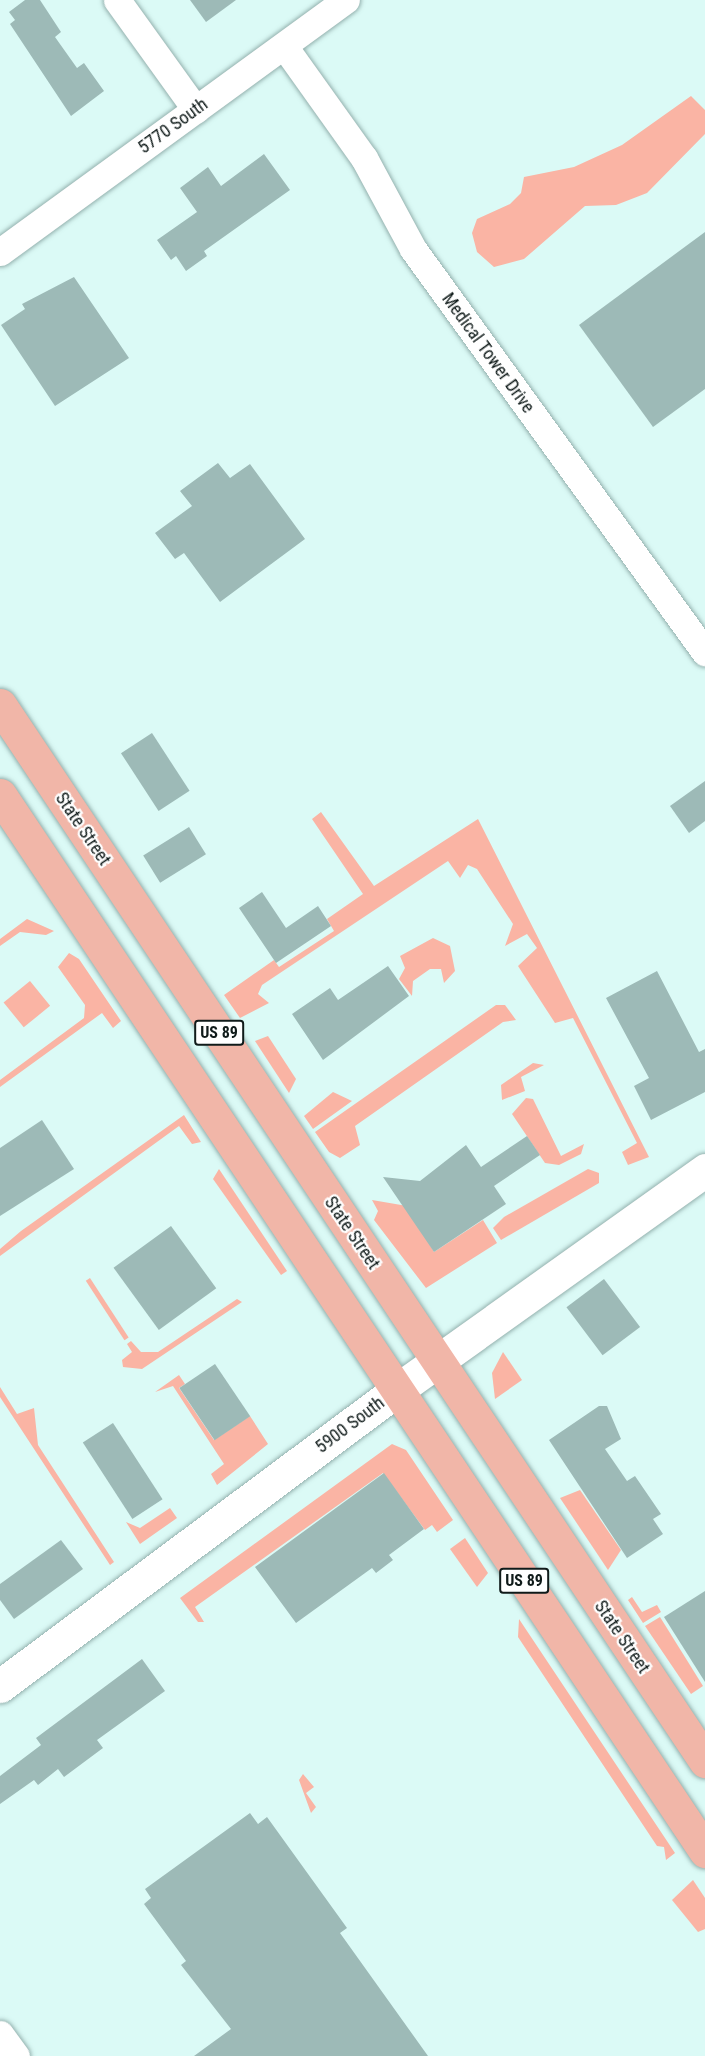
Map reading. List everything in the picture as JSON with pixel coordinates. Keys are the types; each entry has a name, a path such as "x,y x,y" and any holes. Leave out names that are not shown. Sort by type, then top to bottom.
{"main road":[{"name":"State Street","path":"0,705 705,1761"},
{"name":"US 89","path":"0,795 705,1851"}],"street":[{"path":"117,0 196,110"},
{"name":"5770 South","path":"0,252 346,0"},
{"name":"Medical Tower Drive","path":"284,46 364,158 413,249 705,652"},
{"name":"5900 South","path":"0,1686 397,1390 705,1170"},
{"path":"0,2034 16,2056"}],"shaded area":[{"path":"691,96 705,110 705,134 647,193 616,205 585,206 524,259 494,267 477,252 472,233 477,219 510,204 521,193 524,177 574,167 622,145"},
{"path":"321,812 374,886 478,819 649,1157 628,1165 622,1152 637,1143 573,1018 555,1023 518,966 537,948 527,934 505,946 513,924 477,869 468,865 460,878 448,861 262,985 258,994 269,1003 240,1018 224,995 274,960 279,967 334,931 327,919 363,894 312,819"},
{"path":"27,919 54,931 46,935 20,932 0,946 0,939"},
{"path":"433,938 450,946 455,971 444,983 441,969 430,969 413,981 412,996 399,979 405,968 400,956"},
{"path":"69,953 79,959 121,1021 113,1028 102,1013 0,1087 0,1080 84,1018 85,1005 58,967"},
{"path":"30,981 50,1006 24,1027 4,1002"},
{"path":"496,1005 505,1005 516,1020 503,1022 355,1126 360,1145 340,1158 329,1152 315,1132"},
{"path":"268,1036 296,1079 289,1093 255,1041"},
{"path":"533,1063 544,1065 521,1077 525,1091 502,1100 501,1085"},
{"path":"333,1092 352,1101 313,1129 304,1116"},
{"path":"526,1098 533,1099 561,1156 584,1144 581,1154 559,1165 545,1163 512,1114"},
{"path":"184,1115 201,1142 192,1144 179,1126 0,1256 0,1249 21,1231"},
{"path":"219,1169 287,1271 281,1275 213,1179"},
{"path":"588,1169 599,1173 599,1183 501,1240 493,1228 504,1217"},
{"path":"372,1200 407,1206 434,1252 483,1220 497,1243 426,1288 374,1220 378,1211"},
{"path":"90,1278 129,1338 124,1340 86,1281"},
{"path":"237,1299 242,1302 142,1369 123,1367 122,1360 132,1352 127,1344 131,1341 141,1352 158,1352"},
{"path":"503,1352 522,1380 495,1399 492,1373"},
{"path":"179,1375 185,1384 179,1388 214,1440 250,1416 268,1444 217,1485 211,1474 224,1464 173,1386 155,1392"},
{"path":"0,1387 17,1414 34,1408 38,1445 114,1562 110,1565 0,1397"},
{"path":"392,1444 406,1450 453,1520 437,1532 432,1525 425,1530 383,1473 195,1607 204,1622 198,1622 180,1598"},
{"path":"580,1490 621,1550 608,1570 560,1498"},
{"path":"170,1508 177,1518 140,1544 126,1522 140,1528"},
{"path":"465,1538 488,1573 477,1587 450,1549"},
{"path":"632,1597 642,1612 657,1605 661,1612 643,1623 628,1600"},
{"path":"660,1617 703,1686 691,1694 645,1626"},
{"path":"519,1619 675,1853 666,1860 664,1847 657,1846 518,1637"},
{"path":"303,1774 314,1787 306,1793 316,1807 311,1813 299,1780"},
{"path":"693,1880 705,1898 705,1929 698,1932 672,1900"}],"building":[{"path":"25,0 40,0 61,32 55,37 77,68 84,63 104,91 71,116 10,24 15,20 9,12"},
{"path":"190,0 236,0 206,22"},
{"path":"264,154 290,190 204,251 207,256 186,271 176,256 171,260 157,240 197,212 180,188 208,167 221,186"},
{"path":"705,232 705,389 653,427 579,325"},
{"path":"74,277 129,358 55,406 1,325 25,309 22,304"},
{"path":"218,463 230,478 250,464 305,539 220,602 184,553 175,559 155,533 192,506 180,491"},
{"path":"152,733 190,791 159,811 121,753"},
{"path":"705,781 705,821 689,833 670,806"},
{"path":"189,827 206,854 160,883 143,856"},
{"path":"262,892 286,928 318,906 331,926 276,963 239,908"},
{"path":"388,966 409,996 323,1060 292,1014 330,988 338,1000"},
{"path":"657,971 699,1052 705,1049 705,1092 651,1120 634,1086 649,1078 606,998"},
{"path":"42,1120 74,1169 0,1216 0,1148"},
{"path":"527,1136 540,1155 494,1186 506,1204 434,1252 383,1177 420,1181 466,1145 481,1167"},
{"path":"171,1226 216,1288 159,1330 114,1268"},
{"path":"604,1279 640,1327 603,1355 566,1307"},
{"path":"215,1364 250,1416 215,1440 179,1388"},
{"path":"599,1406 607,1406 621,1439 605,1449 627,1481 635,1476 661,1514 653,1519 663,1534 627,1558 549,1440"},
{"path":"113,1423 163,1499 132,1519 83,1443"},
{"path":"384,1473 424,1529 389,1555 393,1560 376,1573 372,1568 296,1623 255,1567"},
{"path":"61,1540 83,1569 14,1619 0,1600 0,1584"},
{"path":"705,1591 705,1682 664,1617"},
{"path":"142,1659 165,1691 97,1740 103,1748 64,1777 58,1769 38,1785 34,1780 0,1804 0,1776 41,1745 36,1738"},
{"path":"250,1813 258,1824 267,1817 347,1928 340,1933 428,2056 194,2056 231,2029 181,1965 186,1961 144,1904 151,1898 145,1889"}]}
